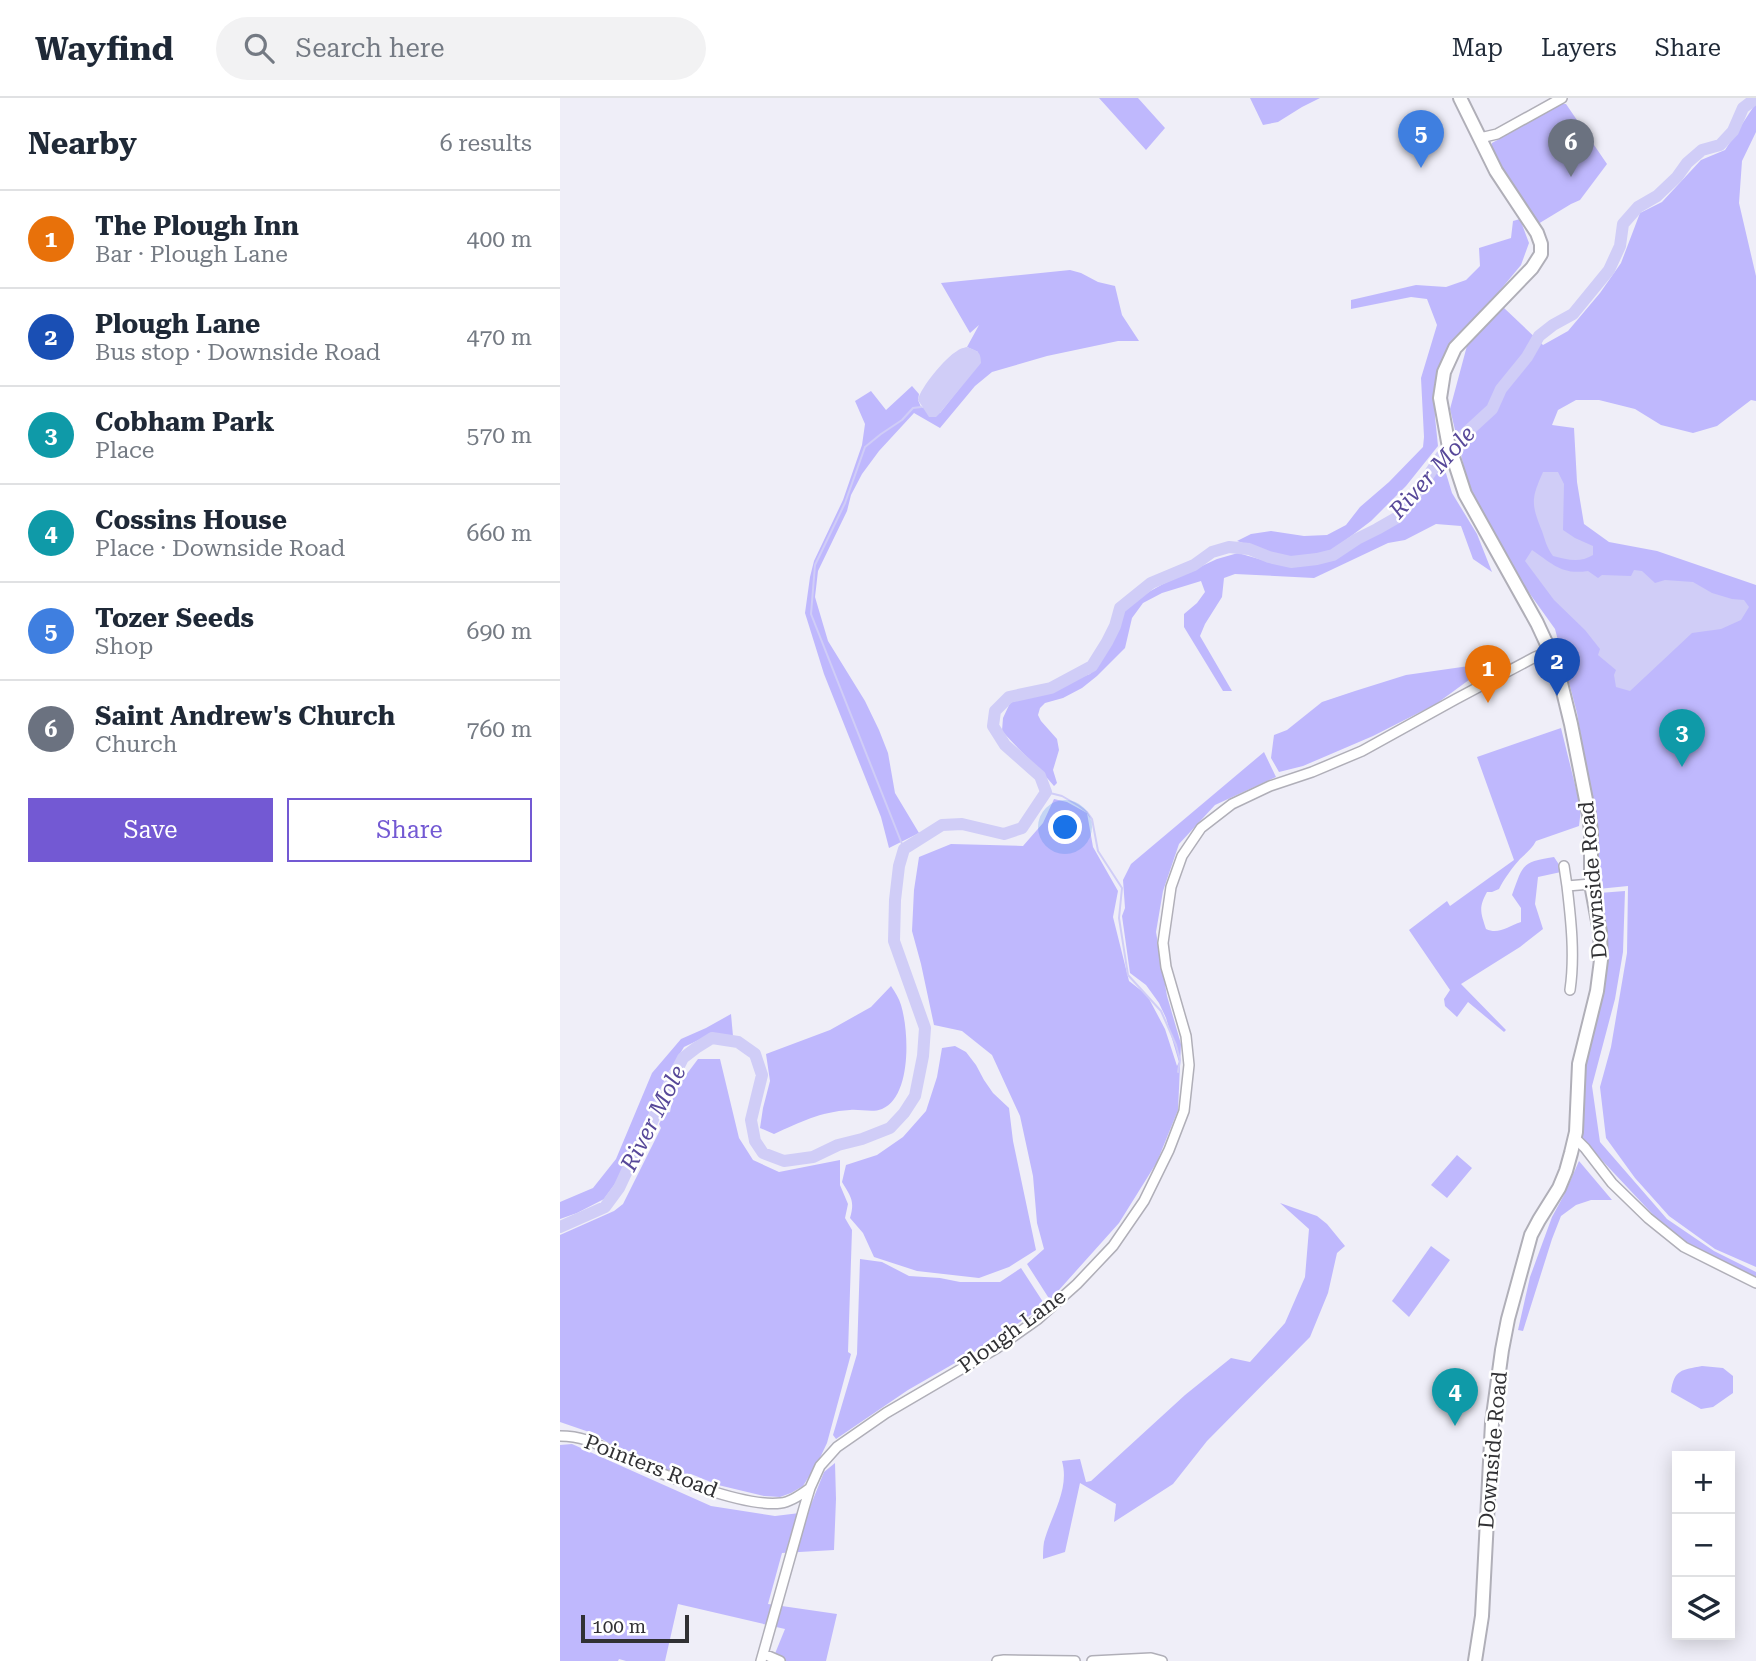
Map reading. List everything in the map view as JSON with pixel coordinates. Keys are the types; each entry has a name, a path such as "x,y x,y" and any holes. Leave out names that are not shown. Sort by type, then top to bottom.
{"street":[{"path":"1460,98 1480,138 1497,134 1562,98"},
{"name":"Downside Road","path":"1475,1661 1482,1616 1492,1423 1506,1329 1531,1235 1563,1180 1575,1139 1579,1064 1597,992 1601,960 1600,932 1591,884 1589,815 1567,703 1550,651 1469,504 1450,451 1442,412 1442,379 1455,348 1532,268 1541,254 1541,244 1534,227 1496,171 1480,138"},
{"name":"Plough Lane","path":"762,1658 810,1488 820,1466 837,1447 886,1413 997,1348 1038,1319 1113,1247 1144,1200 1169,1150 1184,1111 1189,1065 1186,1036 1166,967 1163,943 1171,887 1182,856 1201,828 1232,804 1270,786 1362,751 1550,651"},
{"path":"1564,866 1572,942 1570,990"},
{"path":"1567,886 1591,884"},
{"path":"1575,1139 1612,1183 1648,1218 1684,1247 1756,1283"},
{"name":"Pointers Road","path":"560,1436 581,1437 655,1471 720,1493 759,1502 783,1503"},
{"path":"801,1518 783,1503 810,1488"},
{"path":"762,1658 780,1661"},
{"path":"1092,1661 1151,1658 1162,1661"},
{"path":"997,1661 1074,1661"}],"shaded area":[{"path":"1099,98 1138,98 1165,128 1146,150"},
{"path":"1250,98 1320,98 1278,122 1263,125"},
{"path":"1756,103 1756,132 1742,161 1739,203 1756,276 1756,401 1751,400 1717,426 1693,433 1661,425 1635,409 1599,400 1576,400 1558,410 1552,425 1574,428 1577,482 1584,524 1609,542 1657,551 1756,585 1756,1267 1715,1249 1669,1216 1635,1178 1606,1138 1600,1087 1611,1047 1627,953 1628,886 1598,889 1590,791 1577,713 1555,629 1504,558 1467,480 1450,409 1468,342 1503,307 1543,345 1568,331 1621,263 1640,213 1662,202 1701,160 1725,150"},
{"path":"1566,104 1607,164 1580,200 1538,224 1502,173 1492,143"},
{"path":"1520,219 1529,243 1521,265 1482,312 1455,337 1442,359 1434,386 1438,446 1406,486 1371,521 1330,552 1307,558 1289,558 1237,541 1251,534 1271,531 1304,536 1327,535 1346,525 1360,507 1423,447 1421,378 1437,325 1427,299 1411,297 1351,309 1351,300 1416,285 1446,287 1466,280 1480,266 1479,248 1511,238 1513,221"},
{"path":"1070,270 1115,286 1122,315 1139,341 1118,341 1047,356 992,372 975,386 940,428 914,413 862,474 818,571 815,597 828,641 865,701 879,730 888,753 895,793 919,833 889,848 881,817 824,674 805,613 814,561 843,500 862,445 865,424 855,401 871,391 886,410 912,386 919,394 921,407 940,413 962,385 978,352 967,347 979,325 970,333 941,283"},
{"path":"1442,460 1452,493 1477,534 1492,572 1473,559 1461,526 1436,524 1314,578 1235,574 1224,578 1222,597 1200,636 1232,691 1223,691 1184,627 1184,614 1205,592 1201,581 1162,593 1143,603 1132,618 1125,648 1097,676 1082,688 1063,698 1045,703 1040,708 1038,715 1057,739 1059,750 1053,770 1057,783 1054,786 1002,731 1003,718 1010,703 1090,674 1110,647 1123,611 1138,598 1217,559 1238,553 1280,565 1335,559 1403,518 1427,489"},
{"path":"1469,666 1473,677 1436,704 1373,736 1303,766 1279,772 1271,758 1274,735 1287,730 1322,702 1406,675"},
{"path":"1561,728 1581,809 1579,826 1536,841 1499,889 1487,892 1481,907 1486,929 1491,931 1521,922 1521,908 1512,895 1521,871 1529,863 1554,857 1561,872 1538,877 1535,904 1543,929 1520,947 1461,984 1506,1030 1504,1032 1468,1002 1457,1017 1445,1006 1444,999 1450,990 1409,930 1447,901 1450,906 1514,860 1477,757"},
{"path":"1264,752 1276,777 1215,805 1179,844 1163,891 1156,932 1167,996 1181,1044 1178,1110 1157,1162 1119,1223 1050,1300 1027,1264 1044,1249 1037,1223 1033,1176 1020,1116 992,1055 962,1031 934,1025 912,931 919,857 951,844 1023,846 1043,823 1054,799 1067,802 1087,813 1093,847 1118,891 1113,917 1129,981 1147,995 1165,1029 1177,1066 1179,1062 1159,1003 1146,985 1130,973 1122,916 1125,908 1123,880 1131,864"},
{"path":"1625,891 1623,952 1615,999 1592,1086 1600,1142 1667,1219 1714,1251 1756,1272 1756,1280 1686,1245 1659,1221 1581,1138 1585,1056 1597,1021 1604,976 1604,922 1599,893"},
{"path":"891,986 901,1005 906,1030 906,1062 899,1091 892,1102 878,1110 850,1110 819,1115 774,1134 760,1128 770,1081 766,1054 830,1030 871,1007"},
{"path":"731,1014 733,1036 713,1033 684,1047 668,1073 617,1181 604,1199 560,1219 560,1202 593,1188 616,1159 652,1073 681,1039"},
{"path":"955,1046 966,1052 993,1093 1009,1108 1013,1141 1036,1250 1009,1267 979,1278 917,1271 874,1257 863,1233 850,1218 851,1199 842,1182 846,1165 877,1155 903,1137 926,1111 937,1077 942,1048"},
{"path":"698,1059 720,1059 739,1138 753,1160 779,1172 840,1160 840,1185 848,1204 845,1218 852,1230 848,1352 851,1354 827,1443 818,1462 803,1486 780,1497 764,1496 718,1485 691,1474 676,1473 635,1459 592,1433 560,1422 560,1235 614,1211 623,1204 661,1128 659,1124 665,1113 670,1112 674,1091"},
{"path":"1457,1155 1472,1168 1447,1198 1431,1185"},
{"path":"1579,1161 1612,1200 1591,1200 1576,1205 1561,1216 1523,1331 1518,1330 1530,1277 1552,1217"},
{"path":"1280,1203 1317,1216 1345,1246 1337,1253 1328,1293 1310,1337 1207,1441 1173,1484 1114,1522 1116,1504 1080,1483 1065,1552 1043,1559 1044,1542 1064,1482 1062,1461 1080,1459 1086,1482 1091,1481 1185,1395 1231,1358 1250,1362 1285,1323 1305,1277 1309,1229"},
{"path":"1431,1246 1450,1260 1409,1317 1392,1301"},
{"path":"860,1259 882,1262 909,1276 960,1282 1000,1282 1021,1268 1045,1305 988,1344 908,1390 836,1439 833,1435 857,1354"},
{"path":"1702,1366 1723,1368 1733,1376 1733,1393 1713,1407 1701,1409 1671,1392 1674,1379 1680,1372"},
{"path":"572,1444 711,1506 775,1516 808,1512 824,1472 835,1463 834,1550 782,1553 768,1604 837,1614 826,1661 772,1661 785,1629 678,1604 665,1661 560,1661 560,1445"}],"water":[{"path":"967,347 978,352 981,363 940,413 936,417 929,417 918,400 920,395 928,381 947,360 958,350"},
{"path":"1543,472 1558,472 1564,484 1563,530 1593,546 1593,555 1574,560 1553,556 1551,553 1534,508 1536,489"},
{"path":"1532,550 1564,570 1588,571 1598,578 1602,575 1631,576 1634,570 1642,571 1655,583 1665,580 1693,582 1712,593 1744,600 1749,607 1741,620 1721,629 1692,633 1630,691 1616,687 1616,670 1598,655 1600,649 1554,600 1525,561"}],"waterway":[{"name":"River Mole","path":"560,1227 605,1207 619,1188 648,1133 683,1058 712,1038 738,1042 755,1054 762,1075 751,1120 755,1141 763,1153 784,1161 813,1157 838,1145 890,1128 915,1096 925,1028 894,941 895,900 904,849 942,825 962,824 1004,834 1022,828 1046,792 1040,776 1005,745 993,726 995,711 1009,697 1051,688 1092,666 1115,626 1120,608 1151,583 1194,565 1212,552 1229,547 1249,549 1291,562 1317,559 1333,555 1398,517 1442,455 1492,409 1501,389 1527,357 1539,336 1573,314 1609,270 1620,246 1623,224 1638,207 1657,196 1702,150 1720,145 1733,131 1743,108 1756,98"},
{"path":"904,849 811,614 815,565 845,503 865,447 902,420 913,408 921,407"},
{"path":"1046,792 1062,796 1087,812 1092,819 1098,851 1122,888 1119,918 1128,975 1161,1011 1176,1045 1180,1060 1178,1072"}],"place":[{"name":"Tozer Seeds","path":"1421,168"},
{"name":"Saint Andrew's Church","path":"1571,177"},
{"name":"Plough Lane","path":"1557,696"},
{"name":"The Plough Inn","path":"1488,703"},
{"name":"Cobham Park","path":"1682,767"},
{"name":"Cossins House","path":"1455,1426"}]}
